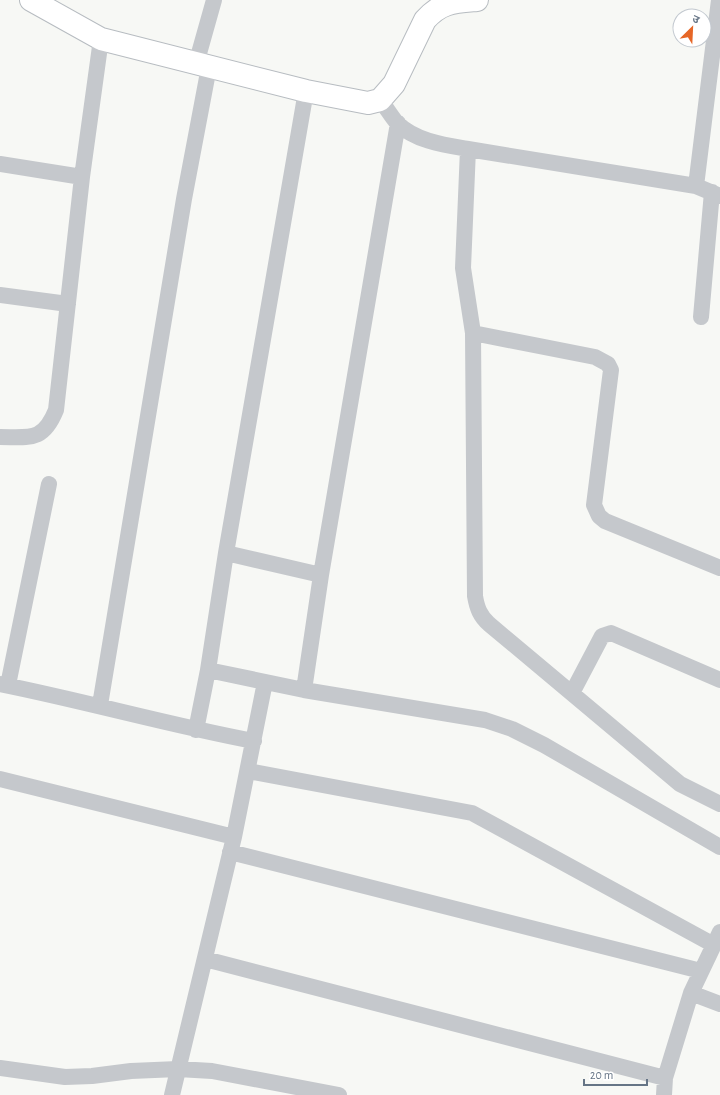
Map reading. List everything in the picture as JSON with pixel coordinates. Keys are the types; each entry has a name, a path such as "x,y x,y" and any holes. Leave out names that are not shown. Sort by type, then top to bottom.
{"street":[{"path":"31,0 101,39 306,91 368,103 380,100 394,84 425,20 433,12 443,5 477,0"},
{"path":"100,705 184,199 214,0"},
{"path":"696,186 720,0"},
{"path":"0,437 33,437 42,432 50,424 56,410 82,177 101,39"},
{"path":"196,730 208,670 226,553 306,91"},
{"path":"380,100 398,123 419,137 432,142 468,150 696,186 716,194 701,317"},
{"path":"304,690 321,575 398,123"},
{"path":"468,150 463,268 473,333 474,596 477,608 481,617 489,624 680,784 720,804"},
{"path":"0,164 82,177"},
{"path":"0,295 68,304"},
{"path":"473,333 595,357 608,364 611,370 594,505 596,511 606,521 720,568"},
{"path":"49,484 4,684 100,705 196,730 254,741"},
{"path":"226,553 321,575"},
{"path":"572,694 602,636 611,633 720,680"},
{"path":"208,670 304,690 484,720 512,729 544,745 720,847"},
{"path":"172,1095 234,837 266,682"},
{"path":"248,771 472,813 717,938 691,993 665,1078 664,1095"},
{"path":"0,780 234,837"},
{"path":"230,852 701,971"},
{"path":"205,959 665,1078"},
{"path":"691,993 720,1004"},
{"path":"0,1068 65,1077 92,1076 131,1071 178,1069 212,1071 339,1095"}]}
